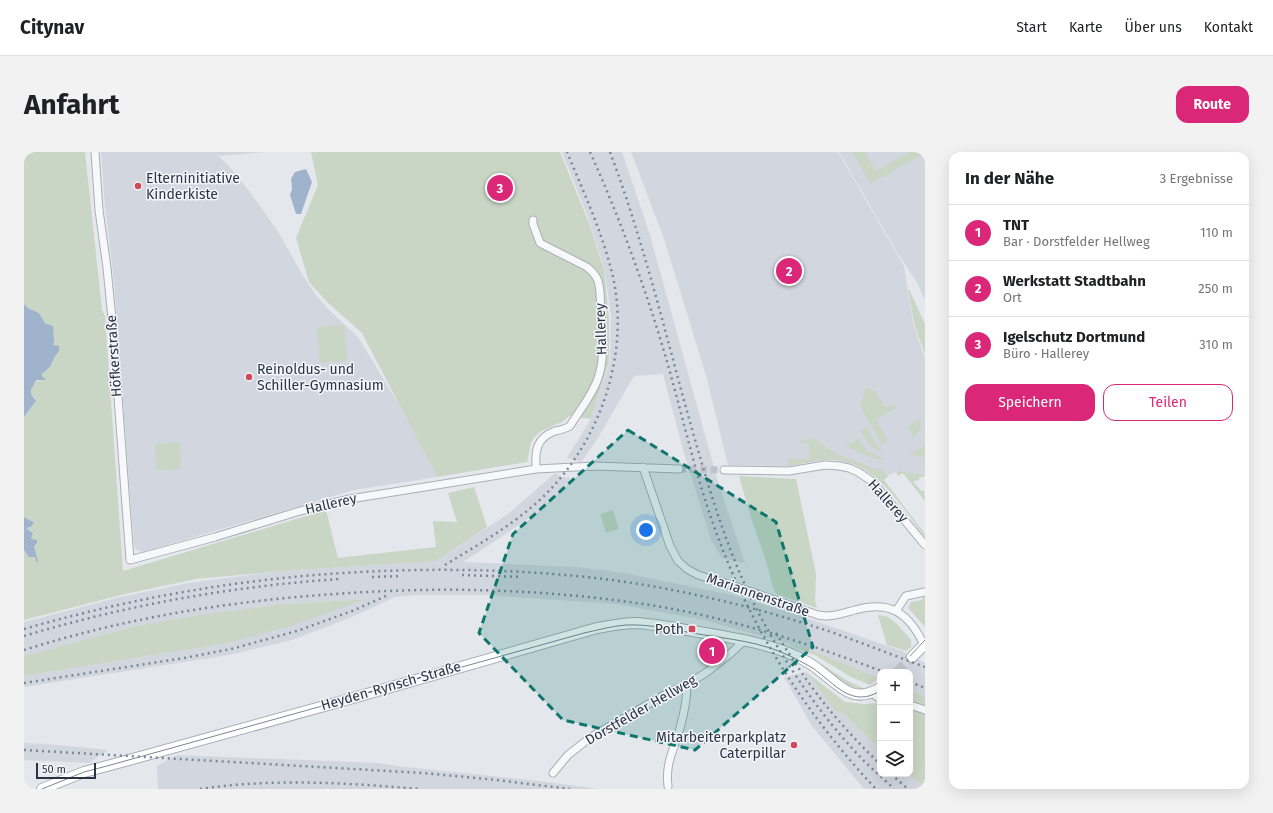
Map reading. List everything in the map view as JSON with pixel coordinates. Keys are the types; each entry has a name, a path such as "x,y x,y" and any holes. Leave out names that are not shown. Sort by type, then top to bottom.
{"main road":[{"name":"Heyden-Rynsch-Straße","path":"42,789 76,775 99,768 346,700 597,628 635,623 656,625 745,640"},
{"path":"745,640 780,650 807,662 846,691 859,694 877,693"},
{"path":"912,657 924,645"}],"street":[{"name":"Höfkerstraße","path":"95,152 99,210 113,329 130,560"},
{"name":"Hallerey","path":"533,220 540,243 588,267 594,273 598,281 600,292 603,348 602,365 597,382 590,396 570,426 566,429 545,436 539,443 535,457 536,469"},
{"name":"Hallerey","path":"724,470 789,471 825,465 849,468 873,482 925,545"},
{"name":"Hallerey","path":"130,560 343,500 536,469 595,466 679,469"},
{"name":"Mariannenstraße","path":"643,467 670,546 678,561 692,572 818,615 832,616 861,608 877,606 886,607 903,615 912,623 924,645"},
{"path":"896,611 906,596 925,592"},
{"name":"Dorstfelder Hellweg","path":"552,773 568,755 591,737 708,672 745,640"},
{"path":"668,786 667,770 680,728 686,702 687,684"},
{"path":"913,706 925,710"}],"highlighted area":[{"path":"628,430 776,522 813,647 695,750 563,720 479,633 513,534"}],"shaded area":[{"name":"Reinoldus- und Schiller-Gymnasium","path":"101,152 267,152 218,156 229,166 249,191 277,230 302,274 316,295 328,309 357,336 401,408 437,477 354,490 143,552 137,550 134,545 114,281 105,206"},
{"path":"562,152 622,152 650,235 718,482 745,563 722,558 711,540 684,453 663,374 634,376 596,441 582,461 578,463 579,461 567,458 591,419 610,362 611,315 604,267 588,217"},
{"path":"631,152 838,152 904,266 913,323 925,359 925,475 899,471 878,479 871,473 854,464 834,460 824,460 788,466 728,465 707,379 686,310 663,236"},
{"path":"839,152 925,152 925,300 918,284 897,252"},
{"path":"554,474 559,474 558,475 567,478 568,476 571,480 548,503 522,523 463,562 578,567 624,573 732,595 789,612 902,651 925,663 925,696 913,691 913,669 877,669 877,678 808,649 700,619 615,604 486,595 418,595 395,597 354,616 292,640 229,655 24,687 24,676 228,643 366,599 286,604 199,615 132,627 24,656 24,622 120,597 194,582 283,571 436,561 508,514"},
{"path":"806,672 836,712 842,712 877,747 877,777 912,777 925,786 925,789 864,789 812,726 784,677"},
{"path":"24,743 108,750 89,763 24,760"},
{"path":"177,755 378,763 599,789 158,789 157,766"}],"green space":[{"path":"24,152 85,152 102,310 105,316 123,571 326,510 338,558 436,547 433,521 457,522 448,493 474,487 487,527 436,561 283,571 196,579 121,595 24,620 24,550 27,554 35,557 36,562 37,557 31,539 33,533 27,529 28,527 31,527 33,521 24,517 24,417 35,403 35,398 31,394 34,383 45,380 42,374 50,367 55,345 53,345 53,326 45,323 39,313 28,308 24,304"},
{"path":"311,152 560,152 589,223 604,269 609,319 609,362 591,419 569,416 560,423 538,433 531,443 527,462 437,477 362,333 327,302 309,282 296,238 318,185"},
{"path":"852,152 865,152 876,171 910,152 917,152 918,154 921,152 925,153 870,184"},
{"path":"908,289 925,324 925,355 914,323"},
{"path":"344,325 347,361 320,363 317,327"},
{"path":"866,387 876,392 885,407 895,405 896,408 876,420 888,440 882,444 860,406"},
{"path":"921,418 920,429 914,438 908,426"},
{"path":"866,427 882,452 872,446 862,435 860,431"},
{"path":"802,438 804,441 814,438 838,454 872,468 883,470 888,476 884,480 925,534 925,537 887,488 863,469 849,463 834,460 816,461 788,466 788,459 809,459 809,443 801,443"},
{"path":"858,439 868,451 882,458 882,460 869,457 846,446"},
{"path":"179,442 181,469 157,470 155,444"},
{"path":"925,446 925,457 912,455 910,453"},
{"path":"899,471 925,475 919,478 919,480 913,481 921,491 925,491 925,501 903,473 898,476 896,472"},
{"path":"739,476 796,479 816,574 815,601 817,608 776,594"},
{"path":"613,510 619,529 606,533 600,514"},
{"path":"925,596 925,627 908,608 911,602 922,600"},
{"path":"367,599 290,626 228,643 24,676 24,656 132,627 199,615 286,604"},
{"path":"878,615 888,617 898,625 911,640 911,647 906,651 887,645"},
{"path":"788,644 808,649 877,677 877,680 870,685 851,677 815,655"},
{"path":"821,664 848,681 865,689 845,685"},
{"path":"806,672 845,702 865,704 877,703 877,747 842,712 836,712"},
{"path":"913,691 925,696 925,706 913,702"},
{"path":"913,708 925,712 925,786 912,777"}],"water":[{"path":"306,169 312,182 301,214 296,214 290,195 292,189 291,179 295,172"},
{"path":"24,304 28,308 39,313 45,323 53,326 53,345 59,346 59,351 50,367 42,374 46,380 37,380 35,382 31,390 31,394 36,401 24,417"},
{"path":"24,517 34,522 31,527 28,527 27,529 33,533 31,539 37,540 37,543 34,546 38,561 36,562 35,557 29,557 24,550"}],"tunnel":[{"path":"679,469 724,470"},
{"path":"900,669 912,657"}],"tram line":[{"path":"42,789 84,772 584,633 621,626 653,626 757,644 779,651 802,662 814,669 836,687 852,696 870,696 877,692"},
{"path":"910,656 925,640"}],"railway":[{"path":"445,565 509,525 544,496 564,474 581,450 595,423 606,395 613,366 617,336 617,307 613,277 599,229 567,152"},
{"path":"590,152 623,230 642,284 668,365 705,501 735,578 750,611 786,674 829,734 876,789"},
{"path":"610,152 631,212 714,503 743,581 766,627 803,687 847,743 894,789"},
{"path":"24,629 122,604 171,594 269,580 319,575 420,570 507,571 594,578 651,586 721,600 767,612 846,637 925,667"},
{"path":"462,575 522,577"},
{"path":"372,577 402,576"},
{"path":"24,636 102,615 180,598 260,586 340,579"},
{"path":"24,650 139,620 217,606 335,594 416,590 456,590 576,596 616,600 685,611 772,633 877,670"},
{"path":"24,683 184,658 231,649 297,631 352,611 386,596"},
{"path":"776,633 824,703 847,730 877,761"},
{"path":"913,683 925,688"},
{"path":"24,750 423,773 570,789"},
{"path":"894,777 908,789"},
{"path":"200,789 282,783 338,783 420,789"}],"place":[{"name":"Elterninitiative Kinderkiste","path":"138,186"},
{"name":"Igelschutz Dortmund","path":"500,188"},
{"name":"Werkstatt Stadtbahn","path":"789,271"},
{"name":"Reinoldus- und Schiller-Gymnasium","path":"249,377"},
{"name":"Poth","path":"692,629"},
{"name":"TNT","path":"712,651"},
{"name":"Mitarbeiterparkplatz Caterpillar","path":"794,745"}]}
